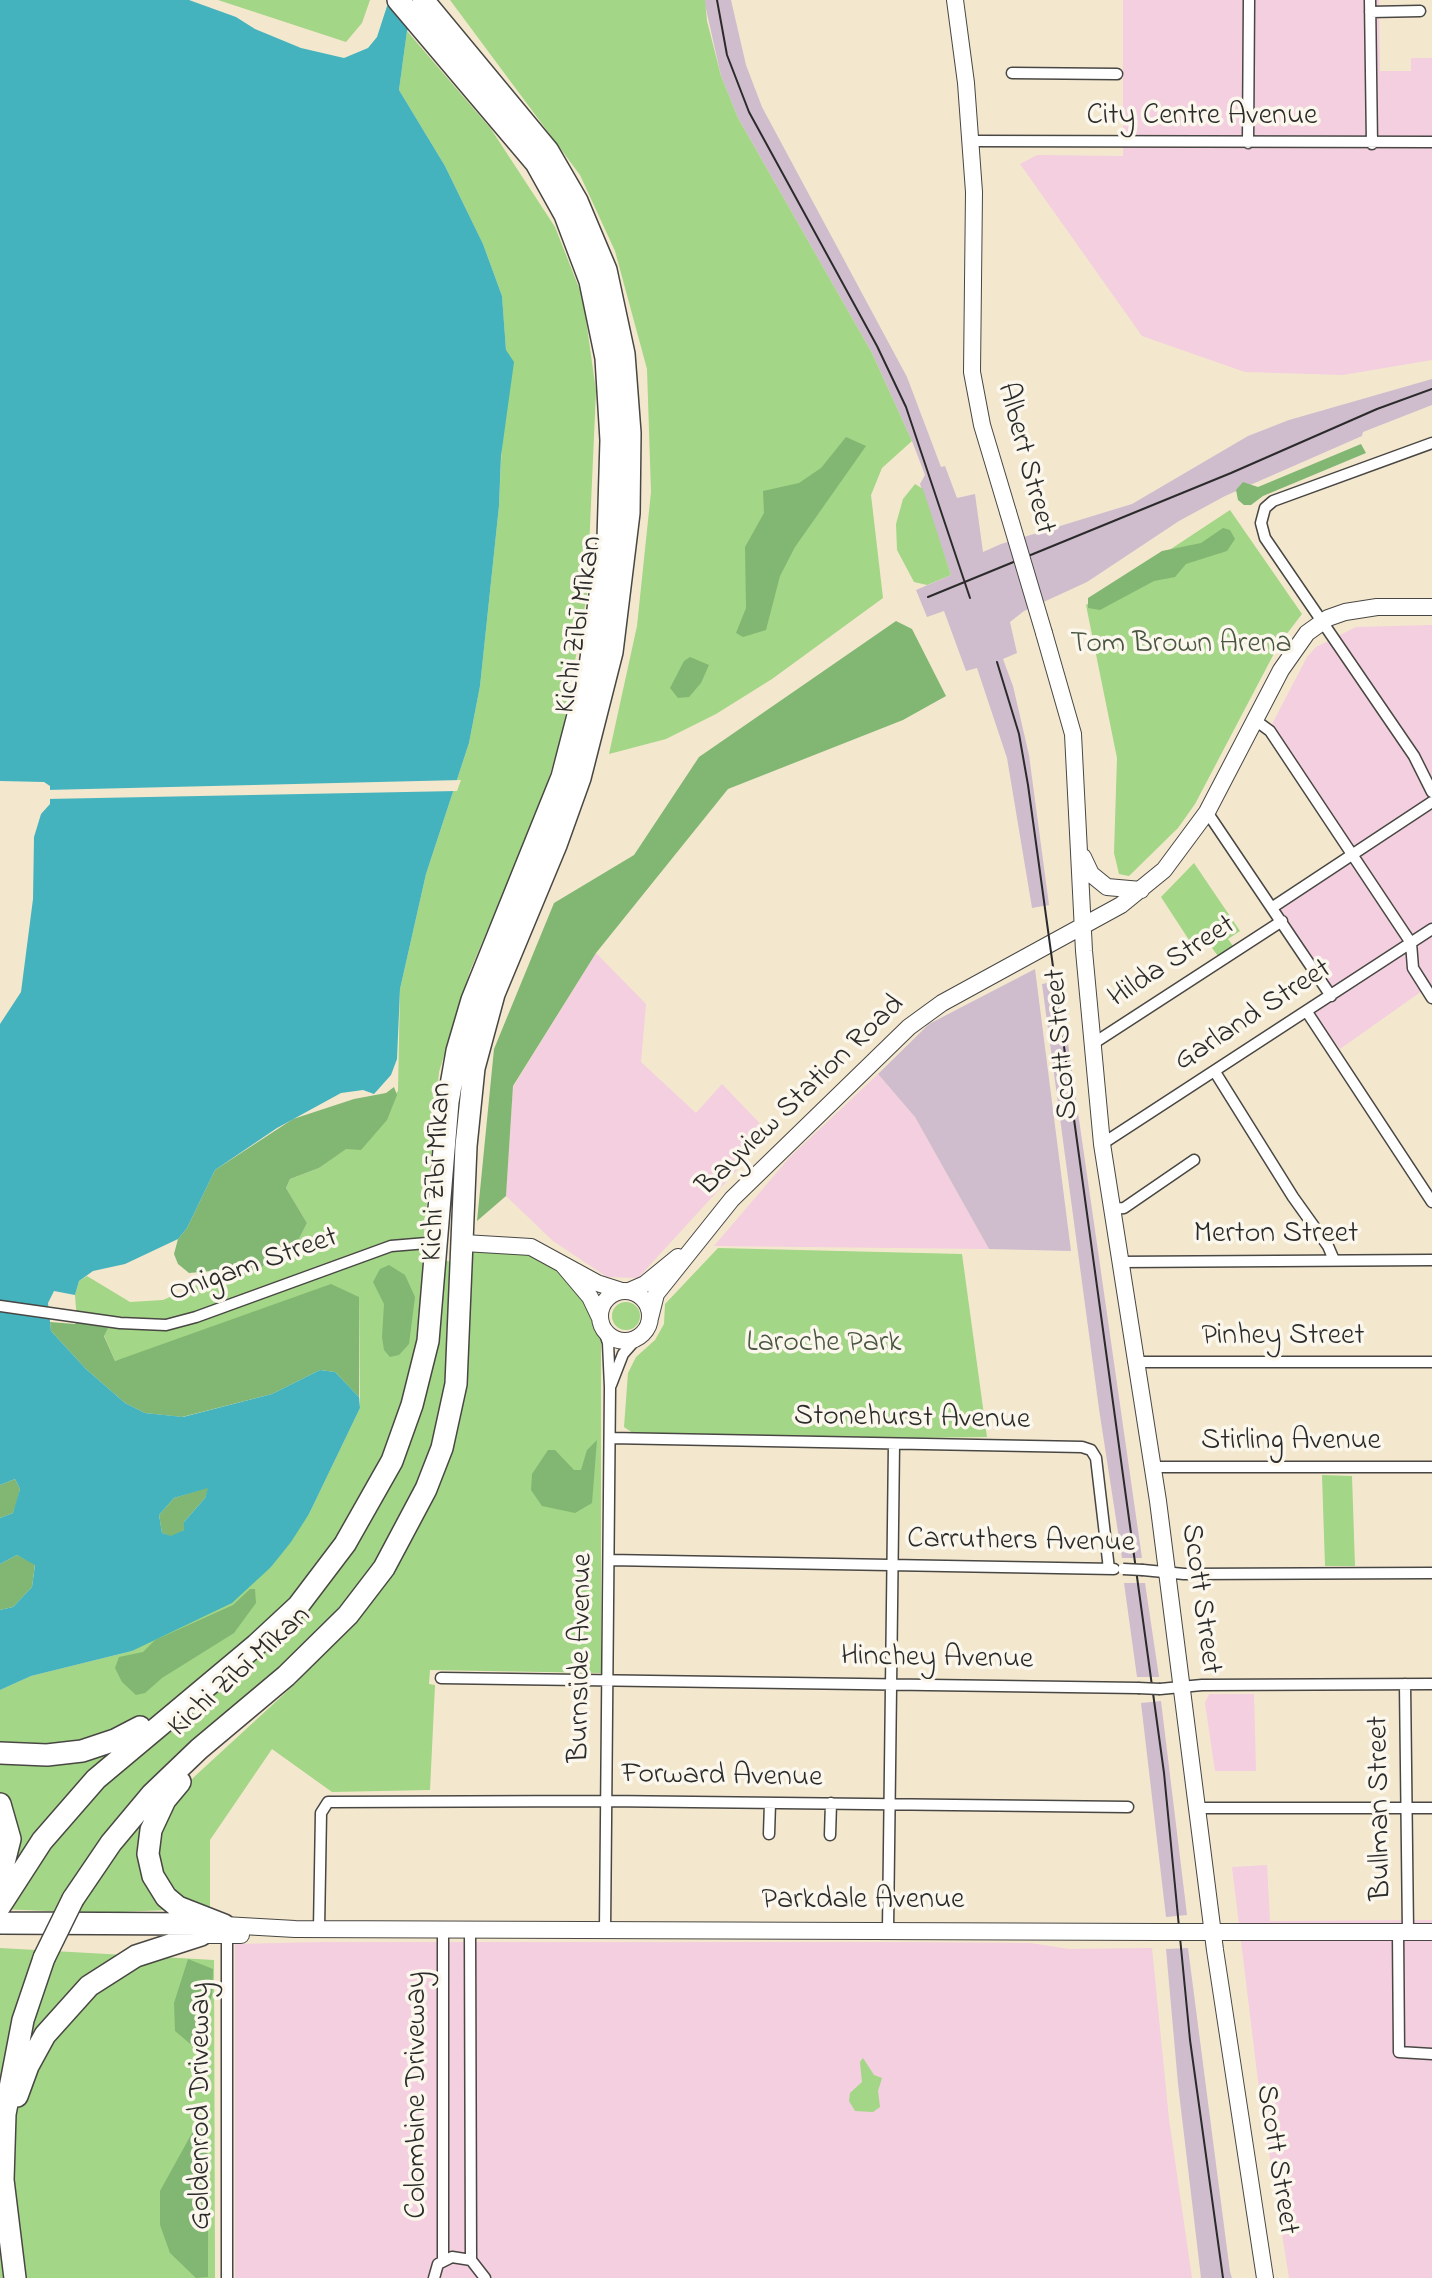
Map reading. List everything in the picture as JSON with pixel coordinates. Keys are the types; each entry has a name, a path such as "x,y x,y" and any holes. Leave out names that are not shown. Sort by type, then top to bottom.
{"highway":[{"name":"Kichi Zībī Mīkan","path":"15,2278 5,2218 3,2148 13,2059 44,1958 73,1899 111,1843 152,1794 286,1676 368,1591 407,1530 431,1479 455,1392 464,1242 466,1146 480,1041 612,653 629,513 629,433 624,354 616,309 597,244 572,189 541,141 425,13 398,0"},
{"name":"Kichi Zībī Mīkan","path":"425,13 536,163 565,215 584,262 599,318 609,383 611,440 604,574 581,742"},
{"name":"Kichi Zībī Mīkan","path":"1,1895 47,1834 96,1779 245,1654 298,1605 332,1563 363,1516 392,1461 421,1374 431,1321 449,1102 457,1051 481,977 556,820"},
{"path":"439,1242 464,1242"},
{"path":"0,1753 64,1754 116,1740 135,1730 245,1654"},
{"path":"226,1930 192,1915 166,1897 153,1876 149,1862 151,1830 156,1815 177,1786 286,1676"},
{"path":"0,1804 10,1839 1,1895"},
{"path":"0,1923 226,1930"},
{"path":"0,1934 201,1935"},
{"path":"3,2148 28,2066 45,2035 69,2005 124,1962 153,1949 201,1935"}],"main road":[{"name":"Albert Street","path":"955,0 971,141 975,228 972,372 982,425 1073,734 1083,926"},
{"path":"1323,621 1345,612 1367,608 1432,607"},
{"name":"Bayview Station Road","path":"650,1318 656,1294 696,1242 781,1149 909,1027 942,1003 1083,926 1141,890 1178,854 1207,812 1294,648 1323,621"},
{"path":"1079,846 1088,869 1099,883 1118,890 1141,890"},
{"name":"Scott Street","path":"1083,926 1091,1045 1102,1144 1167,1572 1213,1931 1265,2278"},
{"path":"464,1242 524,1245 560,1261 597,1283 625,1291 647,1303 650,1318 646,1330 638,1337 620,1340 602,1324 590,1297 560,1261"},
{"name":"Bayview Station Road","path":"625,1291 652,1279 696,1242"},
{"path":"602,1324 601,1312 606,1301 625,1291"},
{"name":"Parkdale Avenue","path":"201,1935 226,1930 295,1929 1432,1932"}],"street":[{"path":"1248,143 1249,0"},
{"path":"1372,144 1370,6 1420,11"},
{"path":"1012,73 1117,74"},
{"name":"City Centre Avenue","path":"971,141 1372,144 1432,142"},
{"path":"1432,443 1298,489 1265,508 1261,518 1263,533 1414,756 1429,780 1432,792"},
{"path":"1255,720 1268,728 1411,943 1413,968 1432,998"},
{"name":"Hilda Street","path":"1273,907 1432,802"},
{"path":"1207,812 1331,996"},
{"name":"Hilda Street","path":"1091,1045 1282,921"},
{"name":"Garland Street","path":"1102,1144 1432,929"},
{"path":"1307,1012 1432,1202"},
{"path":"1215,1072 1293,1197 1328,1246 1334,1260"},
{"path":"1112,1209 1124,1208 1194,1160"},
{"name":"Onigam Street","path":"0,1307 155,1326 179,1322 391,1245 439,1242"},
{"name":"Merton Street","path":"1119,1262 1432,1261"},
{"name":"Burnside Avenue","path":"602,1324 609,1350 610,1387 605,1930"},
{"name":"Burnside Avenue","path":"610,1387 623,1354 638,1337"},
{"name":"Pinhey Street","path":"1134,1362 1432,1362"},
{"name":"Stonehurst Avenue","path":"610,1438 1082,1447 1091,1450 1096,1460 1109,1569"},
{"path":"888,1930 894,1444"},
{"name":"Stirling Avenue","path":"1151,1467 1432,1467"},
{"name":"Carruthers Avenue","path":"609,1560 1167,1572 1432,1573"},
{"name":"Hinchey Avenue","path":"441,1678 1160,1689 1432,1684"},
{"name":"Bullman Street","path":"1405,1684 1406,1807 1399,2052 1432,2054"},
{"name":"Forward Avenue","path":"318,1929 321,1813 324,1804 333,1802 606,1801 1128,1807"},
{"path":"769,1835 770,1803"},
{"path":"830,1835 831,1804"},
{"path":"1196,1808 1432,1808"},
{"name":"Colombine Driveway","path":"443,1929 443,2260"},
{"name":"Colombine Driveway","path":"470,1929 471,2260"},
{"name":"Goldenrod Driveway","path":"226,1930 227,2278"},
{"path":"434,2278 435,2269 443,2260 452,2257 471,2260 485,2278"}],"shaded area":[{"path":"704,0 731,0 746,65 762,107 907,377 941,467 945,466 957,498 975,494 983,552 1132,504 1248,436 1289,420 1432,379 1432,405 1363,432 1362,436 1225,496 1179,521 1087,582 1024,611 1010,622 1017,653 1003,659 1013,686 1029,755 1049,905 1032,908 1007,758 977,668 966,671 944,611 927,617 916,590 951,575 920,484 925,475 872,353 738,118 721,76"},
{"path":"1123,0 1379,0 1380,71 1411,71 1411,58 1432,58 1432,360 1343,375 1245,372 1142,336 1020,164 1037,155 1123,156"},
{"path":"1432,625 1432,776 1418,779 1432,800 1432,1005 1422,991 1340,1049 1313,1013 1328,1003 1265,908 1354,849 1269,730 1307,657 1316,647 1356,627"},
{"path":"596,953 646,1004 641,1062 696,1113 722,1084 770,1134 638,1278 607,1277 553,1241 506,1196 513,1087"},
{"path":"1035,969 1071,1251 989,1249 915,1117 878,1074 929,1024"},
{"path":"1059,981 1142,1558 1122,1558 1099,1409 1042,984"},
{"path":"878,1074 915,1117 989,1249 714,1246 790,1157"},
{"path":"1124,1583 1145,1583 1159,1677 1137,1677"},
{"path":"1209,1694 1254,1694 1256,1771 1215,1771 1205,1703"},
{"path":"1161,1701 1187,1915 1166,1917 1141,1703"},
{"path":"1267,1865 1270,1921 1432,1920 1432,2278 1289,2278 1259,2089 1232,1867"},
{"path":"905,1942 1030,1943 1069,1949 1152,1948 1169,2119 1192,2278 235,2278 235,1944"},
{"path":"1188,1948 1232,2278 1201,2278 1178,2084 1166,1949"}],"green space":[{"path":"218,0 370,0 362,23 346,42"},
{"path":"450,0 705,0 707,21 721,76 738,118 872,353 912,441 882,468 871,495 883,598 772,679 716,714 666,739 609,754 637,626 651,492 647,369 615,251 580,175"},
{"path":"407,31 491,129 555,227 583,298 596,391 587,594 562,734 542,801 470,971 439,1072 422,1255 456,1263 447,1395 421,1483 380,1562 330,1624 158,1778 141,1826 140,1869 166,1910 97,1913 0,1909 0,1690 31,1676 132,1651 271,1567 309,1514 360,1408 359,1297 115,1361 104,1335 77,1322 75,1295 79,1281 87,1276 130,1302 163,1300 298,1241 307,1223 286,1188 290,1179 319,1168 346,1148 398,1091 400,989 426,874 469,743 480,686 499,506 506,350 502,296 483,244 445,166 399,90"},
{"path":"846,437 866,446 795,547 780,576 766,630 743,637 736,633 746,608 745,547 764,513 763,491 799,483 821,468"},
{"path":"1361,444 1366,453 1263,496 1251,505 1244,505 1238,500 1236,490 1243,482 1258,487"},
{"path":"915,484 923,489 951,575 927,585 914,582 897,550 896,524 903,499"},
{"name":"Tom Brown Arena","path":"1230,510 1302,614 1279,644 1195,804 1178,828 1129,876 1119,874 1114,853 1117,758 1086,605"},
{"path":"1223,528 1230,530 1235,539 1227,551 1186,564 1175,577 1154,581 1100,610 1088,608 1088,598 1162,551 1201,543"},
{"path":"896,621 912,629 946,696 903,720 728,789 596,953 513,1086 506,1196 477,1221 494,1049 554,903 634,855 699,757"},
{"path":"690,657 709,665 701,683 689,697 678,698 670,688 684,661"},
{"path":"1194,863 1240,931 1228,939 1233,946 1218,956 1206,940 1191,943 1161,897"},
{"path":"394,1087 397,1095 387,1120 361,1150 346,1149 319,1168 290,1179 286,1188 307,1223 298,1241 283,1245 261,1268 247,1274 223,1270 189,1273 178,1264 174,1254 178,1239 187,1228 215,1170 293,1119 354,1099 386,1093"},
{"name":"Laroche Park","path":"718,1248 962,1254 987,1437 822,1439 633,1433 624,1427 628,1373 636,1357 655,1340 664,1324 665,1304"},
{"path":"503,1250 546,1262 573,1283 585,1297 601,1342 601,1673 430,1670 429,1684 435,1685 430,1790 332,1792 272,1749 210,1840 210,1913 169,1891 155,1857 167,1809 194,1777 294,1685 336,1641 393,1571 430,1505 443,1470 466,1369 472,1252"},
{"path":"389,1265 405,1275 415,1297 409,1344 399,1355 390,1357 384,1350 382,1337 384,1304 373,1282 380,1269"},
{"path":"331,1284 359,1297 359,1397 335,1372 320,1370 272,1394 182,1417 145,1413 125,1403 86,1369 51,1331 50,1322 77,1322 108,1328 104,1336 115,1361"},
{"path":"626,1302 636,1306 640,1316 636,1326 626,1330 616,1326 612,1316 616,1306"},
{"path":"597,1440 592,1503 575,1513 542,1506 531,1490 532,1474 548,1450 555,1450 574,1470 581,1470 587,1450"},
{"path":"1322,1475 1352,1476 1355,1566 1325,1566"},
{"path":"15,1479 20,1489 13,1513 0,1518 0,1485"},
{"path":"209,1487 205,1498 184,1522 184,1530 172,1537 162,1533 159,1515 174,1498"},
{"path":"17,1555 35,1564 32,1587 13,1607 0,1610 0,1564"},
{"path":"250,1589 255,1589 256,1603 234,1633 162,1678 145,1693 136,1695 122,1682 115,1668 119,1657 143,1652 155,1640 233,1605"},
{"path":"0,1948 214,1960 215,2278 0,2278"},
{"path":"188,1959 213,1969 212,1995 204,2019 204,2047 194,2047 175,2031 174,2003"},
{"path":"863,2058 874,2075 882,2078 878,2091 880,2107 873,2112 855,2111 849,2101 850,2093 862,2082 860,2062"},
{"path":"208,2115 208,2277 196,2278 170,2253 160,2225 160,2191 192,2133"}],"water":[{"path":"0,0 189,0 236,17 255,29 301,48 344,58 368,48 377,37 389,0 427,0 407,31 399,90 445,166 483,244 502,296 506,350 514,362 501,456 499,506 480,686 469,743 426,874 400,989 397,1059 391,1075 374,1094 363,1090 341,1093 277,1128 215,1170 187,1228 178,1239 125,1264 93,1271 79,1281 75,1295 54,1291 48,1303 51,1331 86,1369 125,1403 145,1413 183,1417 272,1394 320,1370 335,1372 359,1397 360,1408 309,1514 291,1542 271,1567 232,1603 132,1651 31,1676 0,1690 0,1610 13,1607 32,1587 35,1565 17,1555 0,1564 0,1518 13,1513 20,1489 15,1479 0,1485 0,1024 21,992 33,899 34,837 41,814 50,804 50,786 44,782 0,781","holes":["208,1488 205,1498 184,1522 184,1530 171,1536 162,1533 159,1515 174,1498"]}],"pier":[{"path":"461,780 457,791 46,799 46,790"}],"tram line":[{"path":"717,0 727,55 749,112 877,346 906,407 970,598"},
{"path":"928,597 1231,473 1377,409 1432,389"},
{"path":"997,662 1019,734 1028,785 1164,1773 1190,2040 1223,2278"}]}
